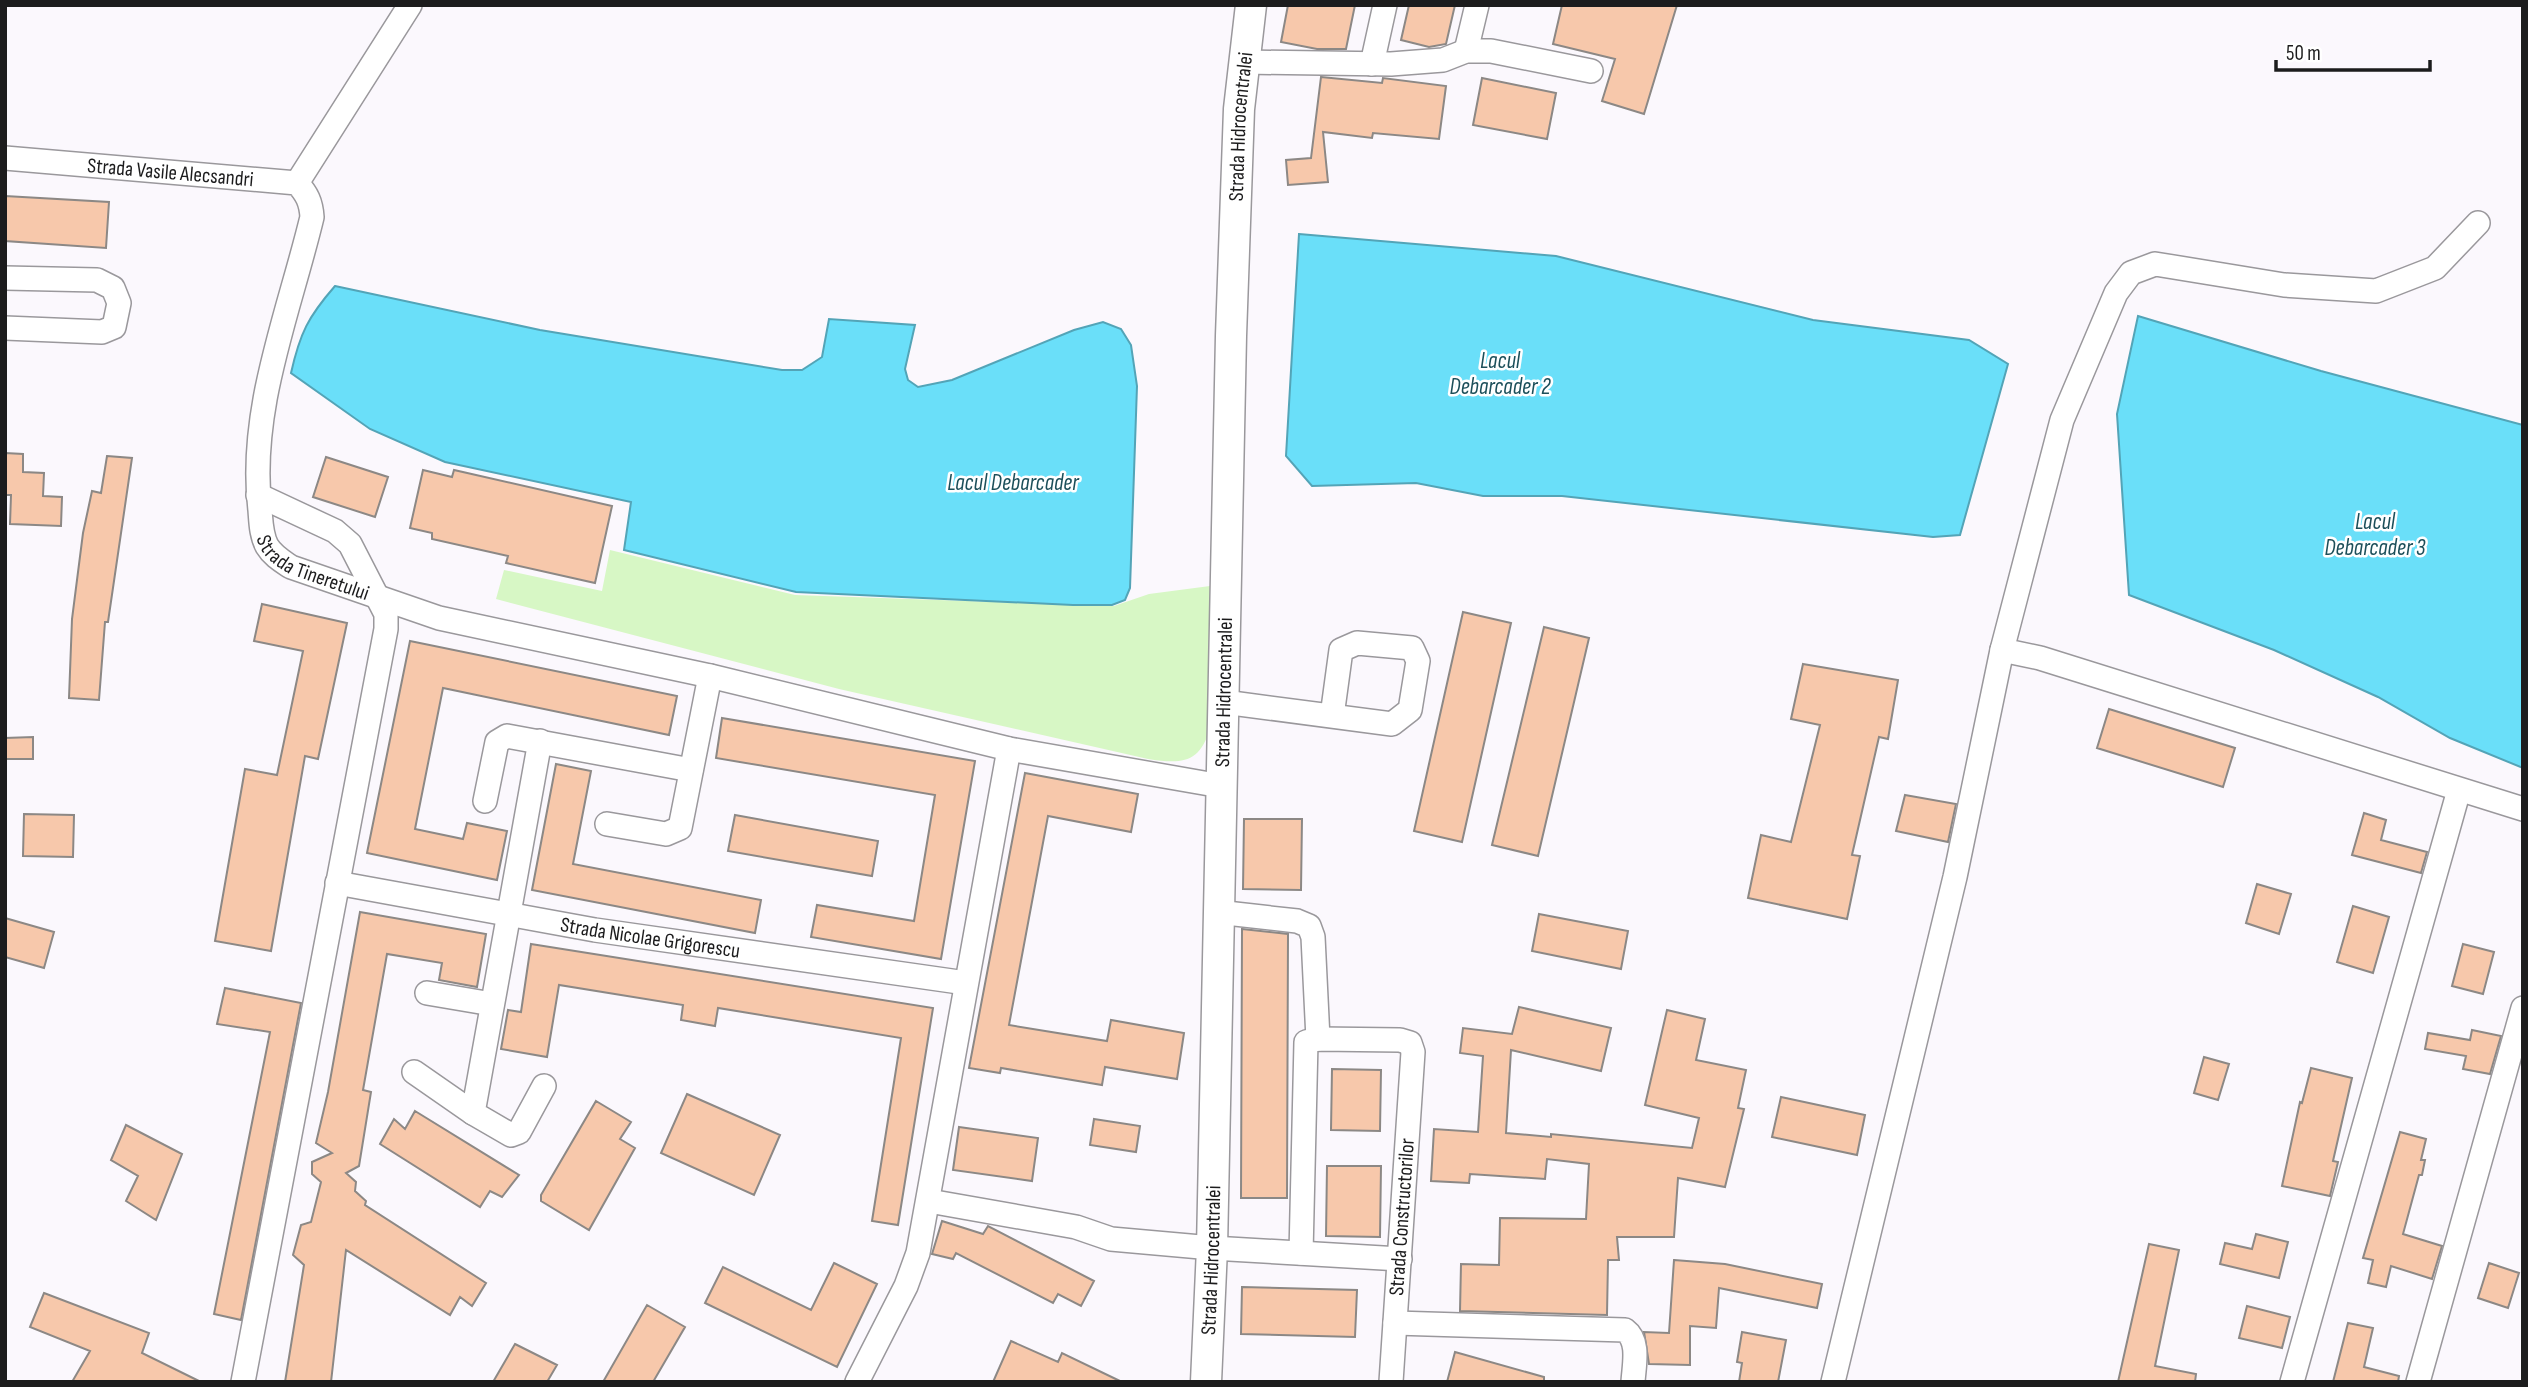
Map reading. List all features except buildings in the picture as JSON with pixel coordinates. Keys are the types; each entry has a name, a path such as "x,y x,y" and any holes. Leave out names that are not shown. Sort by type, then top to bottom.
{"street":[{"path":"297,183 410,5"},
{"name":"Strada Hidrocentralei","path":"1206,1382 1212,1248 1230,336 1239,109 1251,5"},
{"path":"1372,64 1385,5"},
{"path":"1466,51 1477,5"},
{"path":"1244,62 1372,64 1443,60 1466,51 1491,51 1591,71"},
{"name":"Strada Vasile Alecsandri","path":"5,158 297,183"},
{"name":"Strada Tineretului","path":"297,183 311,204 312,217 284,316 261,419 256,471 261,530 266,545 276,557 291,567 376,594"},
{"path":"1833,1382 1955,877 2002,650 2062,420 2116,293 2131,272 2155,264 2284,285 2376,290 2435,268 2478,223"},
{"path":"5,278 97,280 113,288 120,303 114,327 102,332 5,328"},
{"name":"Strada Tineretului","path":"258,495 335,531 350,544 376,594"},
{"path":"376,594 439,618 710,676 1009,748 1221,786"},
{"path":"243,1382 386,629 386,614 376,594"},
{"path":"1224,702 1392,724 1410,710 1418,661 1412,648 1357,643 1341,650 1332,716"},
{"path":"2002,650 2052,662 2523,809"},
{"path":"607,824 666,834 680,828 710,676"},
{"path":"485,801 500,738 540,741 691,770"},
{"path":"473,1113 540,741"},
{"path":"857,1382 906,1286 918,1253 1009,748"},
{"path":"2292,1382 2459,790"},
{"name":"Strada Nicolae Grigorescu","path":"337,883 509,916 967,984"},
{"path":"1217,912 1297,921 1308,926 1313,937 1318,1039 1306,1042 1304,1052 1301,1253"},
{"path":"427,993 492,1004"},
{"path":"2418,1382 2523,1008"},
{"name":"Strada Constructorilor","path":"1318,1039 1400,1040 1409,1043 1413,1052 1391,1382"},
{"path":"415,1072 473,1113 511,1135 519,1132 544,1086"},
{"path":"929,1201 1076,1227 1111,1239 1400,1259"},
{"path":"1395,1322 1625,1330 1632,1335 1635,1344 1633,1382"}],"green space":[{"path":"610,550 795,595 1114,606 1149,594 1210,586 1210,728 1201,749 1188,759 1148,759 839,689 496,599 504,570 602,591"}],"water":[{"name":"Lacul Debarcader 2","path":"1299,234 1556,256 1813,320 1969,340 2008,364 1960,535 1933,537 1562,496 1483,496 1416,483 1312,486 1286,456"},
{"name":"Lacul Debarcader","path":"335,286 540,330 782,370 802,370 822,357 829,319 915,325 905,369 908,380 918,387 952,380 1074,330 1103,322 1121,329 1131,345 1137,386 1130,588 1125,600 1112,605 796,592 624,550 631,502 445,462 370,429 291,373 306,326"},
{"name":"Lacul Debarcader 3","path":"2138,316 2321,371 2523,425 2523,768 2450,738 2378,697 2274,650 2129,595 2117,414"}]}
